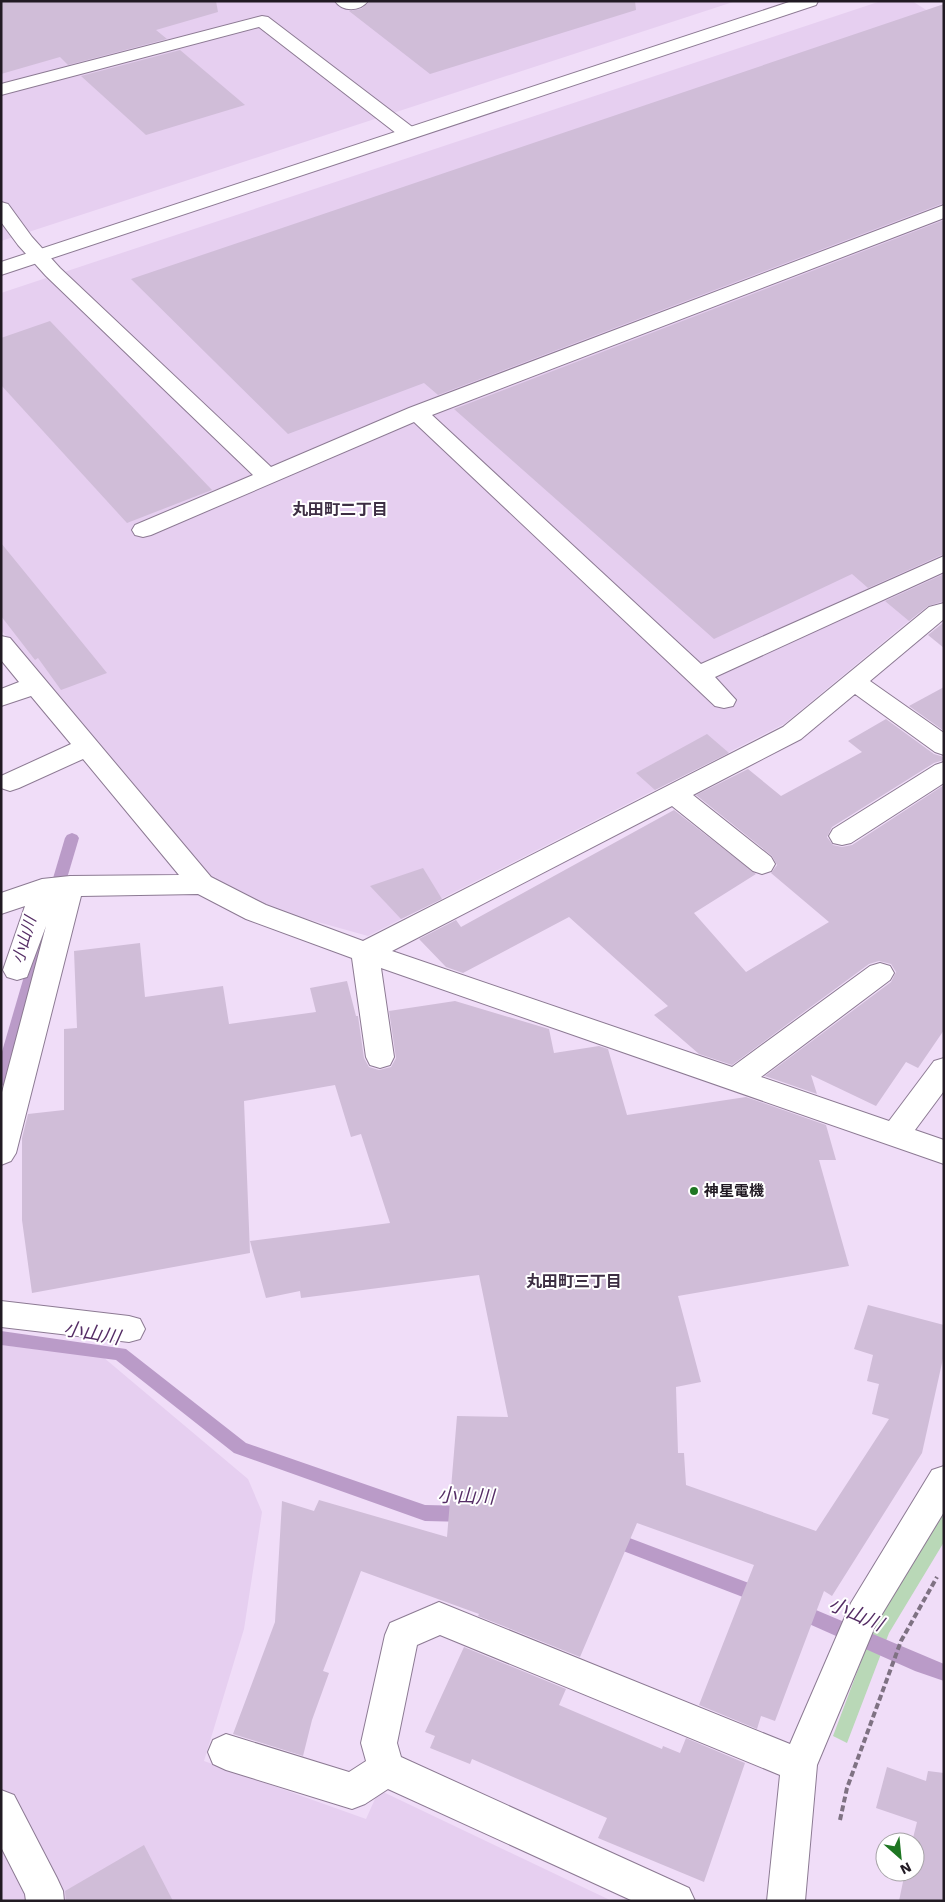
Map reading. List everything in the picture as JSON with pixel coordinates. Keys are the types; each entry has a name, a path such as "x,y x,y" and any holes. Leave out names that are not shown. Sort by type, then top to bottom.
{"street":[{"path":"343,1 348,5 360,1"},
{"path":"1,269 810,1"},
{"path":"1,90 262,21 408,133"},
{"path":"1,208 7,226 267,476"},
{"path":"143,530 416,413 944,211"},
{"path":"416,413 724,700"},
{"path":"699,675 944,563"},
{"path":"365,952 792,733 937,612 944,611"},
{"path":"1,644 202,884 256,912 365,952 944,1152"},
{"path":"854,681 944,746"},
{"path":"1,698 35,685"},
{"path":"10,782 86,747"},
{"path":"842,836 944,772"},
{"path":"674,794 762,864"},
{"path":"1,904 42,889 70,886 202,884"},
{"path":"1,1153 70,886"},
{"path":"17,970 37,912 42,889"},
{"path":"365,952 380,1057"},
{"path":"736,1080 880,973"},
{"path":"896,1135 944,1069"},
{"path":"1,1314 129,1330"},
{"path":"786,1901 799,1765 863,1614 944,1481"},
{"path":"386,1769 379,1743 402,1635 439,1618 799,1765"},
{"path":"226,1752 352,1791 386,1769"},
{"path":"386,1769 676,1901"},
{"path":"1,1808 44,1891 45,1901"}],"path":[{"path":"839,1824 847,1788 901,1641 939,1574"}],"shaded area":[{"path":"1,1 736,1 1,241"},
{"path":"881,1 912,1 944,21 944,602 927,606 784,724 368,936 264,907 200,873 1,630 1,293"},
{"path":"1,1345 103,1357 248,1479 262,1512 244,1629 204,1761 366,1819 379,1790 612,1901 1,1901"}],"green space":[{"path":"944,1508 944,1542 889,1633 847,1743 833,1736 874,1627"}],"building":[{"path":"1,1 216,1 218,12 156,30 167,39 68,65 60,57 1,74"},
{"path":"370,1 635,1 636,10 430,74 349,11 361,9"},
{"path":"944,4 944,203 438,395 424,383 288,434 131,279"},
{"path":"180,50 245,105 146,135 81,76"},
{"path":"944,220 944,554 868,588 852,574 714,639 454,409"},
{"path":"50,321 212,490 127,523 1,385 1,338"},
{"path":"1,543 107,673 61,690 38,658 35,660 1,616"},
{"path":"944,574 944,601 928,606 909,621 885,601"},
{"path":"944,622 944,648 928,635"},
{"path":"944,687 944,731 909,706"},
{"path":"886,719 934,754 944,757 944,760 934,763 832,827 827,837 833,845 842,847 852,845 944,785 944,1030 918,1068 906,1062 876,1106 811,1075 817,1094 765,1076 891,982 896,972 891,964 879,961 869,964 732,1065 699,1054 654,1015 668,1006 569,917 463,973 446,967 419,939 456,920 461,927 674,810 756,874 694,913 746,972 829,922 771,873 777,865 772,856 696,795 748,769 781,796 862,752 848,741"},
{"path":"707,734 729,753 655,790 636,773"},
{"path":"423,868 442,899 401,919 370,886"},
{"path":"140,943 145,997 223,986 229,1024 316,1012 310,988 347,981 356,1016 358,1016 364,1058 369,1067 379,1070 391,1067 396,1058 389,1011 455,1001 549,1029 554,1053 599,1046 608,1049 627,1115 746,1097 826,1125 836,1160 819,1160 849,1266 678,1296 701,1382 676,1387 678,1453 684,1453 686,1485 816,1531 889,1419 872,1414 879,1384 867,1381 873,1355 854,1349 868,1305 944,1325 944,1354 922,1453 832,1596 824,1591 775,1721 761,1716 757,1729 699,1705 754,1565 637,1523 580,1657 478,1616 479,1614 361,1571 323,1671 329,1673 312,1720 303,1756 233,1734 275,1622 282,1501 314,1511 319,1500 447,1537 457,1416 508,1417 479,1275 301,1298 300,1291 266,1298 250,1241 390,1223 361,1134 351,1137 335,1085 244,1101 250,1253 32,1293 22,1220 22,1138 28,1114 64,1110 64,1029 77,1028 74,951"},
{"path":"464,1647 566,1689 559,1705 662,1749 663,1746 680,1753 686,1738 745,1763 704,1882 598,1838 607,1818 472,1759 470,1764 430,1748 435,1736 425,1732"},
{"path":"887,1767 926,1781 928,1771 944,1773 944,1901 899,1901 903,1882 925,1882 925,1832 914,1832 917,1822 876,1808"},
{"path":"144,1845 173,1901 66,1901 65,1891"}],"waterway":[{"name":"小山川","path":"55,895 72,838"},
{"name":"小山川","path":"1,1080 49,915"},
{"name":"小山川","path":"1,1338 120,1354 240,1448 425,1513 468,1514"},
{"name":"小山川","path":"611,1539 761,1596"},
{"name":"小山川","path":"797,1610 921,1665 944,1673"}],"place":[{"name":"神星電機","path":"694,1191"}],"district":[{"name":"丸田町二丁目","path":"340,509"},
{"name":"丸田町三丁目","path":"574,1281"}]}
